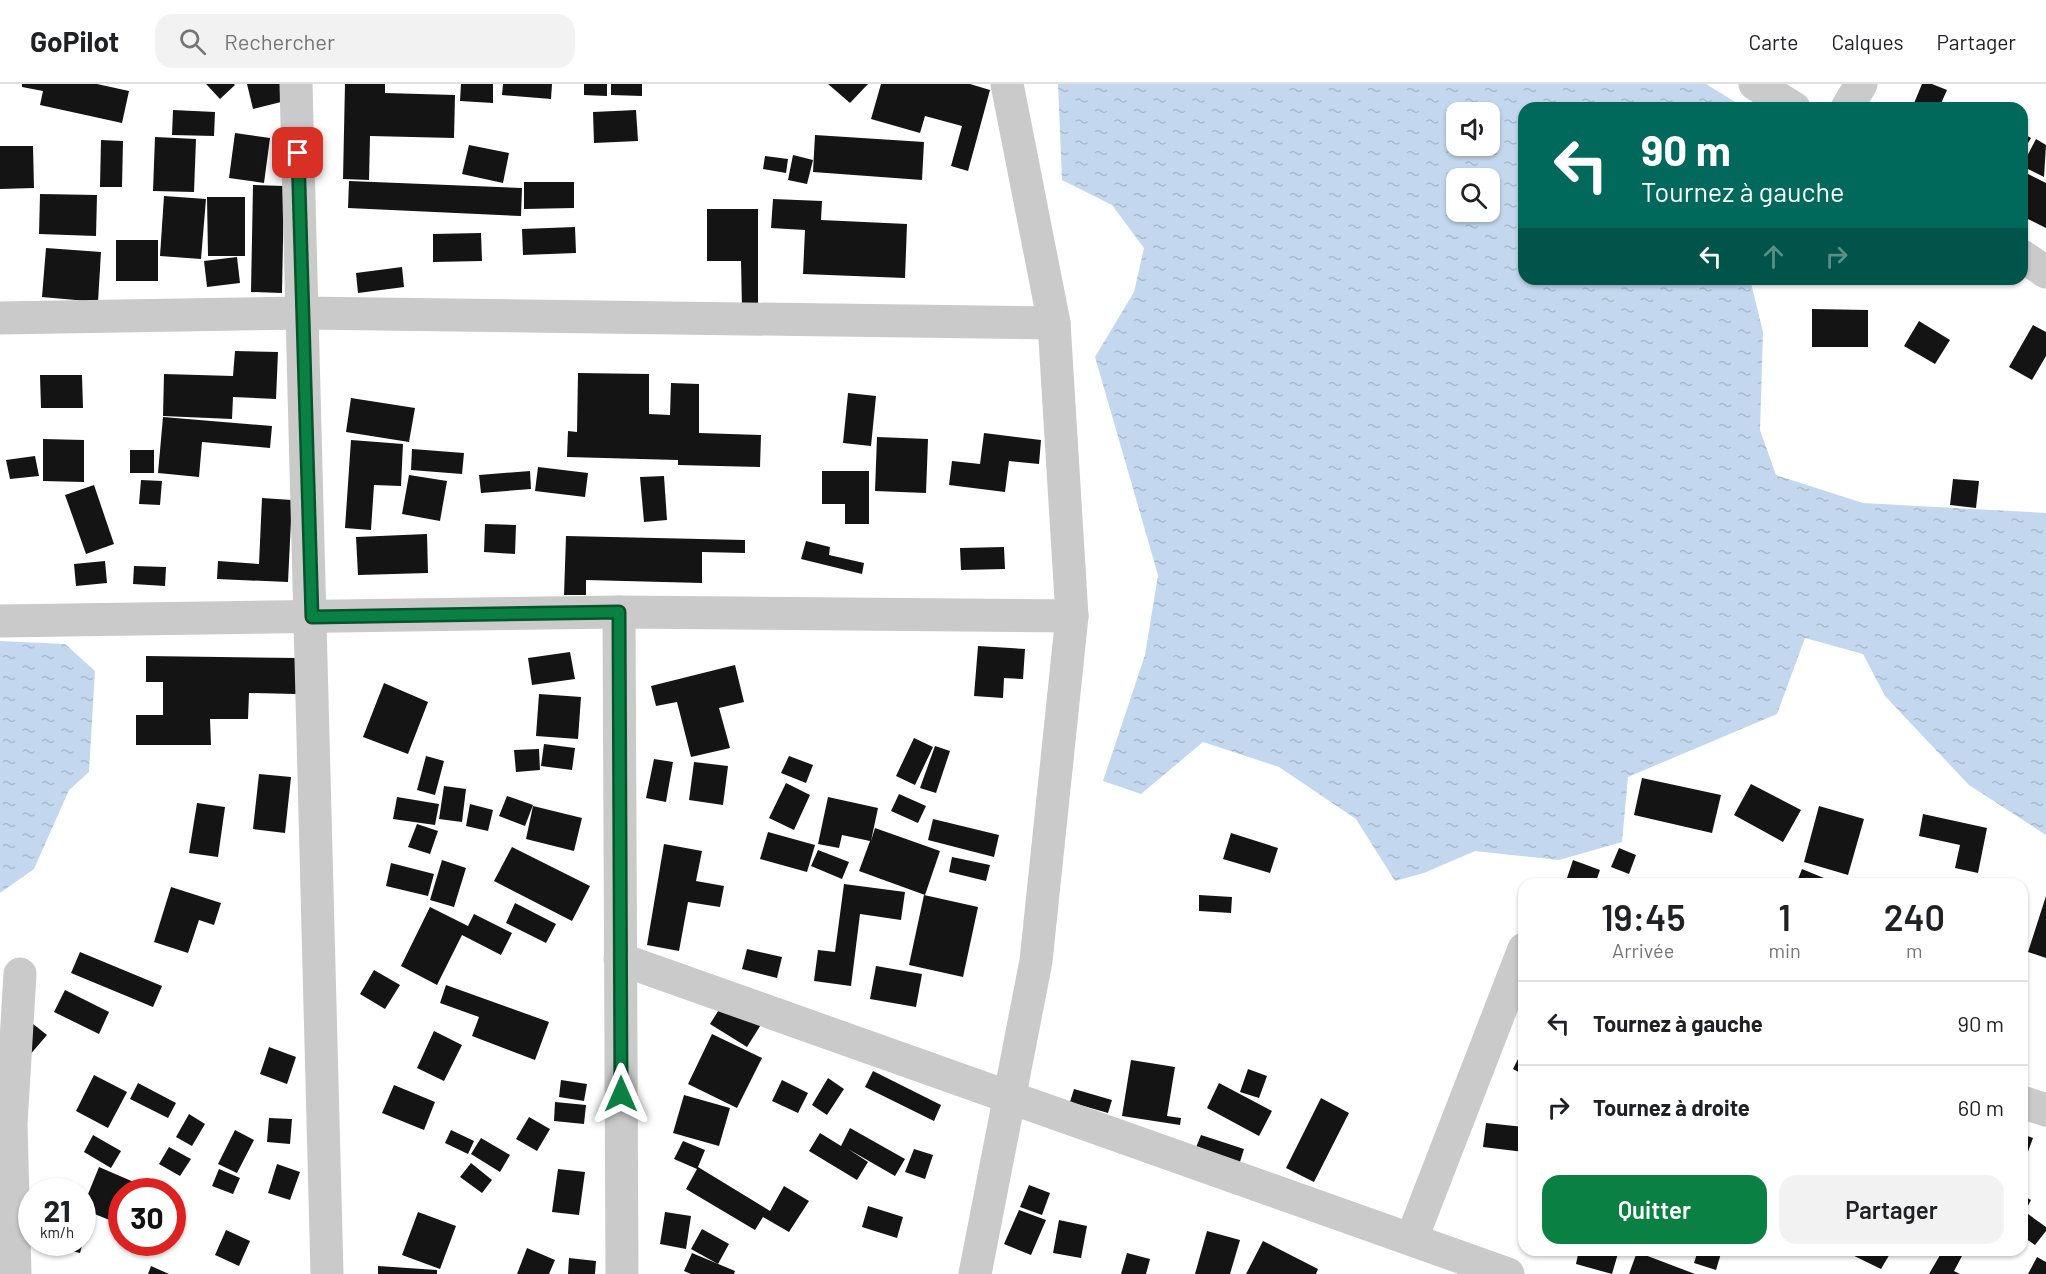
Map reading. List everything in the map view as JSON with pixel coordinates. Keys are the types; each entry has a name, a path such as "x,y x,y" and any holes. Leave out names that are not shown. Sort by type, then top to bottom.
{"street":[{"path":"296,84 312,617 327,1274"},
{"path":"975,1274 1036,961 1072,616 1054,323 1007,84"},
{"path":"1755,84 1784,102"},
{"path":"1850,102 1861,84"},
{"path":"2028,260 2046,272"},
{"path":"0,318 303,313 1054,323"},
{"path":"0,621 619,612 1072,616"},
{"path":"619,612 622,1274"},
{"path":"620,959 1008,1098 1412,1238 1508,1274"},
{"path":"1412,1238 1518,964"},
{"path":"15,1274 11,1124 20,974"},
{"path":"2028,1104 2046,1110"}],"water":[{"path":"1058,84 1706,84 1735,102 1518,102 1518,285 1751,285 1763,332 1760,430 1776,475 1863,503 2046,513 2046,835 1969,785 1885,696 1863,654 1805,638 1777,714 1628,777 1622,842 1559,860 1475,851 1424,873 1395,881 1356,819 1279,767 1203,742 1141,794 1103,781 1145,655 1158,575 1095,357 1134,292 1144,248 1112,205 1062,180"},
{"path":"0,641 65,644 95,671 89,772 69,790 34,869 0,893"}],"building":[{"path":"22,84 97,84 129,91 122,123 40,105 43,91 22,87"},
{"path":"206,84 234,84 235,85 220,99"},
{"path":"247,84 281,84 285,101 253,109"},
{"path":"345,84 385,84 385,93 455,95 454,138 370,136 369,180 343,179"},
{"path":"461,84 493,84 493,103 460,101"},
{"path":"503,84 552,84 551,99 502,95"},
{"path":"584,84 607,84 607,96 584,95"},
{"path":"611,84 642,84 642,96 611,95"},
{"path":"828,84 868,84 850,103"},
{"path":"881,84 970,84 990,90 968,171 951,166 962,126 925,116 920,133 871,119"},
{"path":"1922,84 1932,84 1947,90 1942,102 1914,102"},
{"path":"173,110 215,112 214,136 172,135"},
{"path":"636,110 638,141 594,143 593,112"},
{"path":"235,133 270,138 264,183 229,178"},
{"path":"815,135 924,142 922,180 813,172"},
{"path":"155,137 196,139 194,192 153,191"},
{"path":"2036,139 2046,145 2044,177 2028,169 2028,154"},
{"path":"101,140 123,141 122,187 100,187"},
{"path":"469,145 509,153 503,183 462,174"},
{"path":"0,146 33,146 34,188 0,189"},
{"path":"793,155 813,160 807,184 788,180"},
{"path":"765,156 788,159 786,173 763,169"},
{"path":"2028,174 2046,183 2046,228 2028,219"},
{"path":"349,181 522,188 521,216 348,208"},
{"path":"524,182 574,182 574,208 524,209"},
{"path":"253,185 284,186 282,293 251,292"},
{"path":"40,194 97,195 96,236 39,234"},
{"path":"164,196 206,199 201,259 160,256"},
{"path":"207,197 245,197 245,256 208,256"},
{"path":"773,199 822,201 821,220 907,224 905,278 803,274 805,230 771,228"},
{"path":"707,209 758,209 758,309 742,309 741,261 707,261"},
{"path":"575,227 576,253 523,255 522,229"},
{"path":"481,233 482,261 433,262 433,234"},
{"path":"116,240 158,240 158,281 116,281"},
{"path":"46,248 101,252 98,302 42,297"},
{"path":"237,257 240,283 207,287 204,261"},
{"path":"402,267 404,287 358,293 356,273"},
{"path":"1812,309 1868,310 1868,347 1812,347"},
{"path":"1919,321 1950,340 1935,364 1904,346"},
{"path":"2033,325 2046,332 2046,356 2032,380 2009,367"},
{"path":"235,351 278,352 276,399 233,397 232,419 163,416 164,374 233,376"},
{"path":"578,373 649,374 649,414 670,415 671,383 699,384 699,433 761,435 760,467 678,465 678,460 567,457 568,431 577,432"},
{"path":"40,375 82,375 83,408 41,408"},
{"path":"848,393 876,396 871,446 843,443"},
{"path":"351,398 415,408 409,442 346,432"},
{"path":"163,417 272,426 270,448 202,442 199,477 158,473"},
{"path":"984,433 1041,440 1039,464 1009,461 1005,492 949,485 952,461 980,464"},
{"path":"877,437 928,439 926,493 875,491"},
{"path":"43,439 84,440 84,482 43,481"},
{"path":"351,440 403,444 401,486 374,485 371,530 345,528"},
{"path":"412,449 464,453 462,474 411,470"},
{"path":"130,450 154,450 154,473 130,473"},
{"path":"35,456 39,476 10,479 6,460"},
{"path":"538,467 588,473 585,497 535,491"},
{"path":"530,471 531,489 481,493 479,475"},
{"path":"822,471 869,471 869,524 845,524 845,504 822,504"},
{"path":"409,475 447,481 440,521 402,514"},
{"path":"664,476 667,520 644,522 640,477"},
{"path":"1953,479 1979,481 1976,508 1950,505"},
{"path":"141,480 162,481 160,505 139,504"},
{"path":"94,485 114,544 86,554 65,495"},
{"path":"262,498 292,500 288,582 217,579 218,561 259,564"},
{"path":"485,524 516,525 515,554 484,552"},
{"path":"427,534 428,573 358,575 356,537"},
{"path":"566,536 745,540 745,553 702,552 702,583 586,580 586,595 564,595"},
{"path":"806,541 830,547 829,555 864,563 862,574 801,559"},
{"path":"1004,547 1005,569 961,570 960,548"},
{"path":"105,561 107,583 76,586 74,564"},
{"path":"134,566 166,567 165,586 133,584"},
{"path":"978,646 1025,649 1023,679 1004,678 1003,698 974,696"},
{"path":"570,652 575,679 532,685 528,658"},
{"path":"146,656 297,658 296,694 249,693 248,719 210,719 211,745 136,745 136,715 163,715 163,682 146,682"},
{"path":"735,665 744,702 719,708 730,748 691,757 677,702 656,706 651,686"},
{"path":"384,683 428,702 408,754 363,737"},
{"path":"539,694 581,697 578,739 536,736"},
{"path":"914,738 933,747 915,785 896,776"},
{"path":"544,744 575,748 572,770 541,766"},
{"path":"935,746 950,751 936,793 920,788"},
{"path":"539,749 540,770 516,772 514,750"},
{"path":"426,756 444,761 435,795 417,790"},
{"path":"789,756 813,765 806,783 781,773"},
{"path":"654,759 673,762 666,802 646,798"},
{"path":"694,762 728,766 723,805 689,800"},
{"path":"259,774 291,777 285,833 253,829"},
{"path":"1642,778 1721,795 1712,833 1634,815"},
{"path":"786,783 810,795 794,830 769,818"},
{"path":"1751,784 1801,810 1783,842 1734,815"},
{"path":"444,786 466,789 462,822 439,819"},
{"path":"899,794 926,806 918,823 891,811"},
{"path":"507,796 533,805 525,826 499,816"},
{"path":"397,797 439,804 435,825 393,819"},
{"path":"828,797 878,808 871,841 875,828 940,851 925,895 859,871 870,841 842,835 839,848 818,844"},
{"path":"197,803 225,807 218,857 189,853"},
{"path":"470,804 493,810 488,831 466,826"},
{"path":"533,806 582,818 574,851 526,839"},
{"path":"1819,806 1864,819 1848,875 1804,862"},
{"path":"1923,814 1987,828 1978,873 1955,868 1960,845 1919,836"},
{"path":"933,819 999,835 994,857 928,840"},
{"path":"417,824 438,831 430,854 408,847"},
{"path":"768,832 815,845 807,872 760,859"},
{"path":"1231,833 1278,848 1270,873 1223,859"},
{"path":"664,844 702,851 696,881 724,886 720,907 688,902 679,951 647,945"},
{"path":"512,847 590,886 572,921 494,881"},
{"path":"1619,848 1636,855 1629,874 1611,867"},
{"path":"818,850 849,862 842,879 811,866"},
{"path":"952,857 990,865 986,881 949,872"},
{"path":"442,860 466,868 454,907 430,900"},
{"path":"1573,860 1600,870 1597,878 1567,878"},
{"path":"391,863 434,874 428,896 386,886"},
{"path":"1802,869 1824,878 1798,878"},
{"path":"844,884 905,892 901,920 860,914 851,986 814,981 818,950 835,952"},
{"path":"171,887 221,903 214,925 199,920 188,953 154,942"},
{"path":"924,895 978,907 963,977 909,965"},
{"path":"1199,895 1232,897 1231,913 1199,911"},
{"path":"2046,896 2046,958 2028,952"},
{"path":"515,903 556,924 546,943 506,923"},
{"path":"430,907 468,926 474,914 512,933 501,955 462,935 437,985 401,966"},
{"path":"747,949 782,957 777,978 742,969"},
{"path":"80,952 162,986 153,1007 71,973"},
{"path":"876,966 922,974 916,1007 870,999"},
{"path":"374,970 400,985 385,1009 360,994"},
{"path":"735,984 772,1007 747,1047 710,1024"},
{"path":"446,985 549,1022 535,1060 472,1036 479,1017 440,1003"},
{"path":"65,990 109,1012 99,1034 54,1012"},
{"path":"28,1020 47,1035 22,1064"},
{"path":"434,1031 462,1045 444,1081 417,1068"},
{"path":"712,1034 762,1058 737,1108 688,1084"},
{"path":"269,1047 296,1057 287,1084 260,1074"},
{"path":"1518,1059 1518,1072 1513,1069"},
{"path":"1131,1060 1175,1067 1167,1116 1181,1118 1180,1125 1122,1116"},
{"path":"1248,1069 1267,1076 1259,1098 1240,1092"},
{"path":"873,1071 941,1105 934,1121 865,1087"},
{"path":"94,1075 127,1092 108,1128 76,1111"},
{"path":"828,1078 844,1089 827,1115 812,1105"},
{"path":"561,1080 587,1084 584,1101 559,1097"},
{"path":"782,1080 808,1093 798,1113 772,1101"},
{"path":"138,1083 176,1103 168,1118 130,1099"},
{"path":"1219,1083 1272,1111 1259,1136 1207,1108"},
{"path":"394,1085 435,1102 424,1130 382,1113"},
{"path":"1074,1089 1112,1100 1108,1113 1070,1102"},
{"path":"684,1095 730,1108 719,1146 673,1133"},
{"path":"1321,1098 1349,1113 1314,1182 1286,1168"},
{"path":"555,1102 586,1105 584,1124 554,1121"},
{"path":"189,1114 205,1124 192,1146 176,1137"},
{"path":"529,1117 550,1129 537,1151 516,1139"},
{"path":"269,1118 292,1119 290,1144 267,1142"},
{"path":"1486,1123 1518,1126 1518,1151 1483,1147"},
{"path":"850,1128 905,1159 895,1176 848,1149 868,1162 857,1180 809,1151 820,1133 841,1146"},
{"path":"235,1130 254,1140 237,1173 218,1164"},
{"path":"451,1130 474,1141 468,1154 445,1143"},
{"path":"93,1135 121,1151 111,1168 84,1152"},
{"path":"1201,1135 1244,1149 1239,1165 1195,1150"},
{"path":"2028,1136 2033,1138 2028,1152"},
{"path":"481,1138 510,1155 500,1172 471,1154"},
{"path":"683,1141 705,1150 698,1167 770,1211 784,1186 809,1201 789,1232 763,1217 755,1230 686,1189 697,1169 674,1159"},
{"path":"169,1147 191,1159 180,1176 159,1164"},
{"path":"914,1149 933,1155 925,1179 905,1172"},
{"path":"471,1163 492,1180 482,1193 460,1177"},
{"path":"277,1164 300,1172 290,1200 268,1193"},
{"path":"99,1167 124,1178 108,1178 108,1219 96,1215 95,1178"},
{"path":"219,1169 240,1178 233,1194 212,1186"},
{"path":"558,1169 585,1172 579,1215 552,1212"},
{"path":"1029,1185 1050,1193 1042,1215 1020,1207"},
{"path":"868,1206 903,1217 897,1238 862,1227"},
{"path":"1019,1210 1046,1220 1031,1255 1004,1244"},
{"path":"418,1212 456,1226 440,1269 402,1255"},
{"path":"665,1212 691,1216 686,1249 660,1244"},
{"path":"2028,1214 2046,1227 2046,1231 2035,1245 2028,1240"},
{"path":"1059,1220 1087,1226 1081,1258 1053,1253"},
{"path":"702,1229 729,1244 718,1264 691,1249"},
{"path":"226,1230 250,1241 239,1266 215,1255"},
{"path":"1207,1231 1240,1240 1230,1274 1195,1274"},
{"path":"1263,1241 1318,1269 1316,1274 1246,1274"},
{"path":"527,1248 555,1260 549,1274 517,1274"},
{"path":"692,1253 735,1271 734,1274 691,1274 684,1271"},
{"path":"1127,1253 1150,1259 1146,1274 1121,1274"},
{"path":"1578,1256 1617,1256 1612,1274 1576,1264"},
{"path":"1636,1256 1648,1256 1695,1274 1629,1274"},
{"path":"1696,1256 1720,1256 1716,1270 1694,1263"},
{"path":"1854,1256 1889,1256 1881,1269"},
{"path":"1940,1256 1962,1256 1954,1271 1960,1274 1929,1274"},
{"path":"2037,1257 2046,1262 2046,1274 2028,1274"},
{"path":"569,1258 596,1261 595,1274 568,1274"},
{"path":"151,1266 169,1274 148,1274"},
{"path":"378,1266 437,1270 437,1274 378,1274"}],"route":[{"path":"298,153 312,617 619,612 621,1094"}]}
